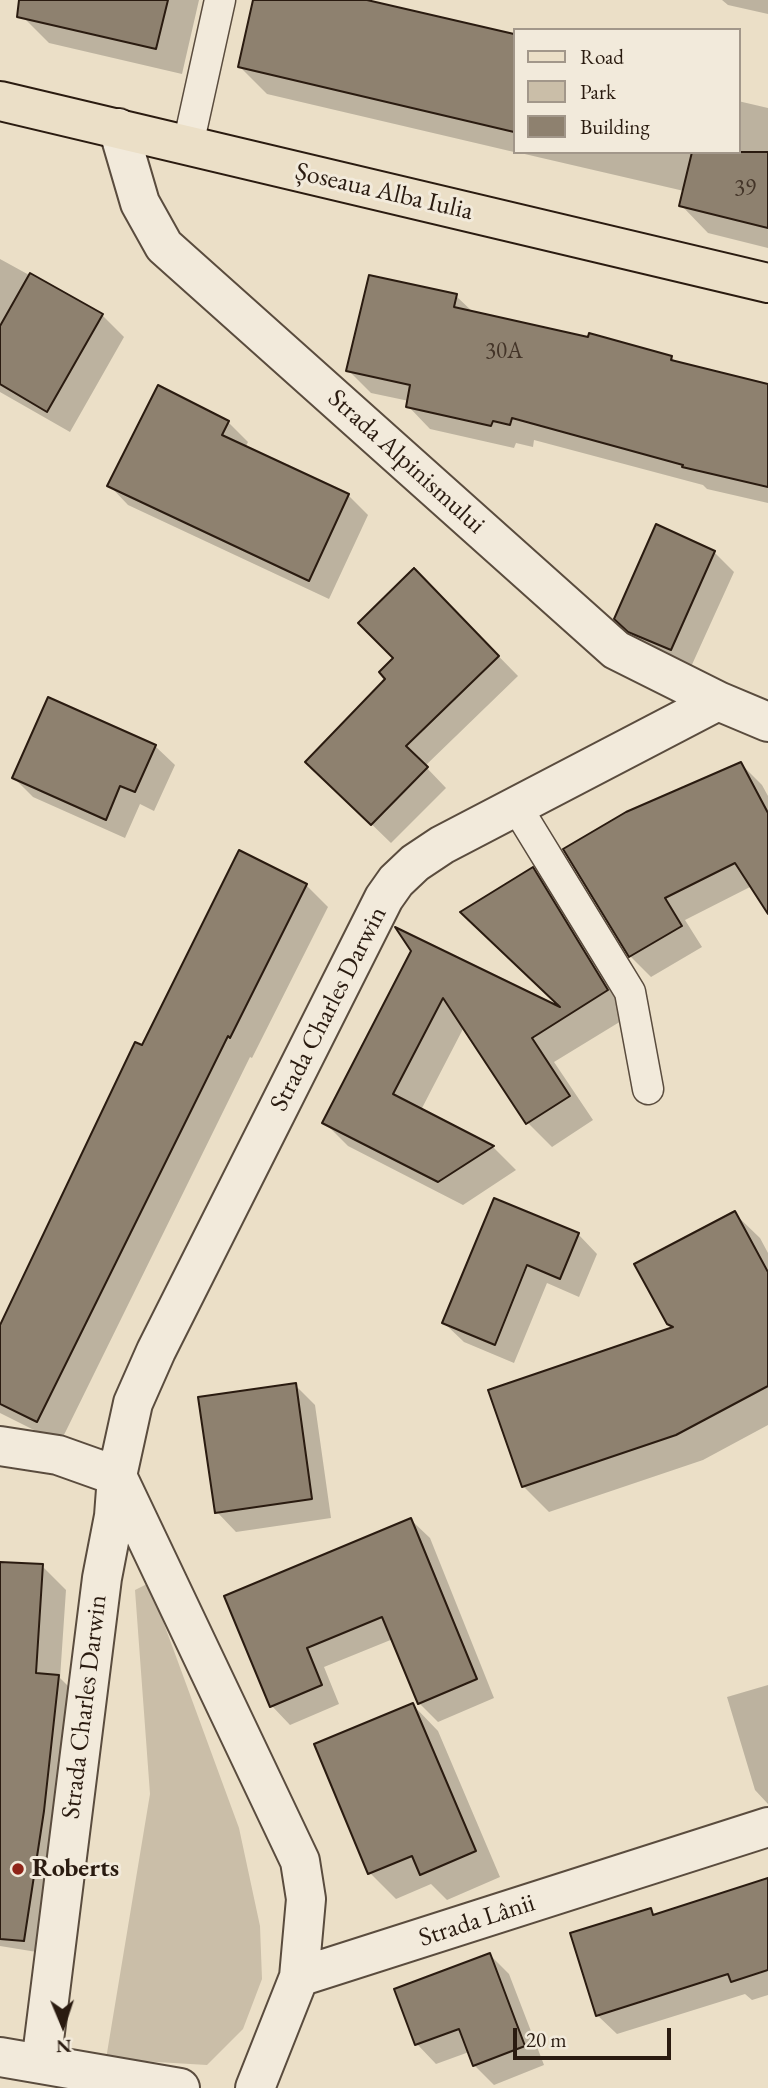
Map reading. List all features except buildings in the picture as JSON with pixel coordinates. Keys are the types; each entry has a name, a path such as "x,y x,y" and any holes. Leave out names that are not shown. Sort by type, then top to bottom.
{"main road":[{"name":"Șoseaua Alba Iulia","path":"0,101 768,283"}],"street":[{"name":"Strada Alpinismului","path":"118,128 140,203 164,246 616,650 718,701 768,722"},
{"name":"Strada Charles Darwin","path":"41,2064 102,1578 114,1516 117,1476 134,1403 156,1350 384,898 396,881 415,863 442,845 718,701"},
{"path":"0,1446 58,1455 117,1476 300,1861 306,1899 306,1923 299,1977 255,2088"},
{"name":"Strada Lânii","path":"299,1977 768,1827"},
{"path":"0,2057 180,2088"}],"lane":[{"path":"188,145 220,0"},
{"path":"516,806 631,992 648,1089"}],"green space":[{"path":"149,1583 239,1828 260,1926 262,1979 243,2029 207,2065 106,2059 150,1794 135,1590"}],"place":[{"name":"Roberts","path":"18,1869"}]}
